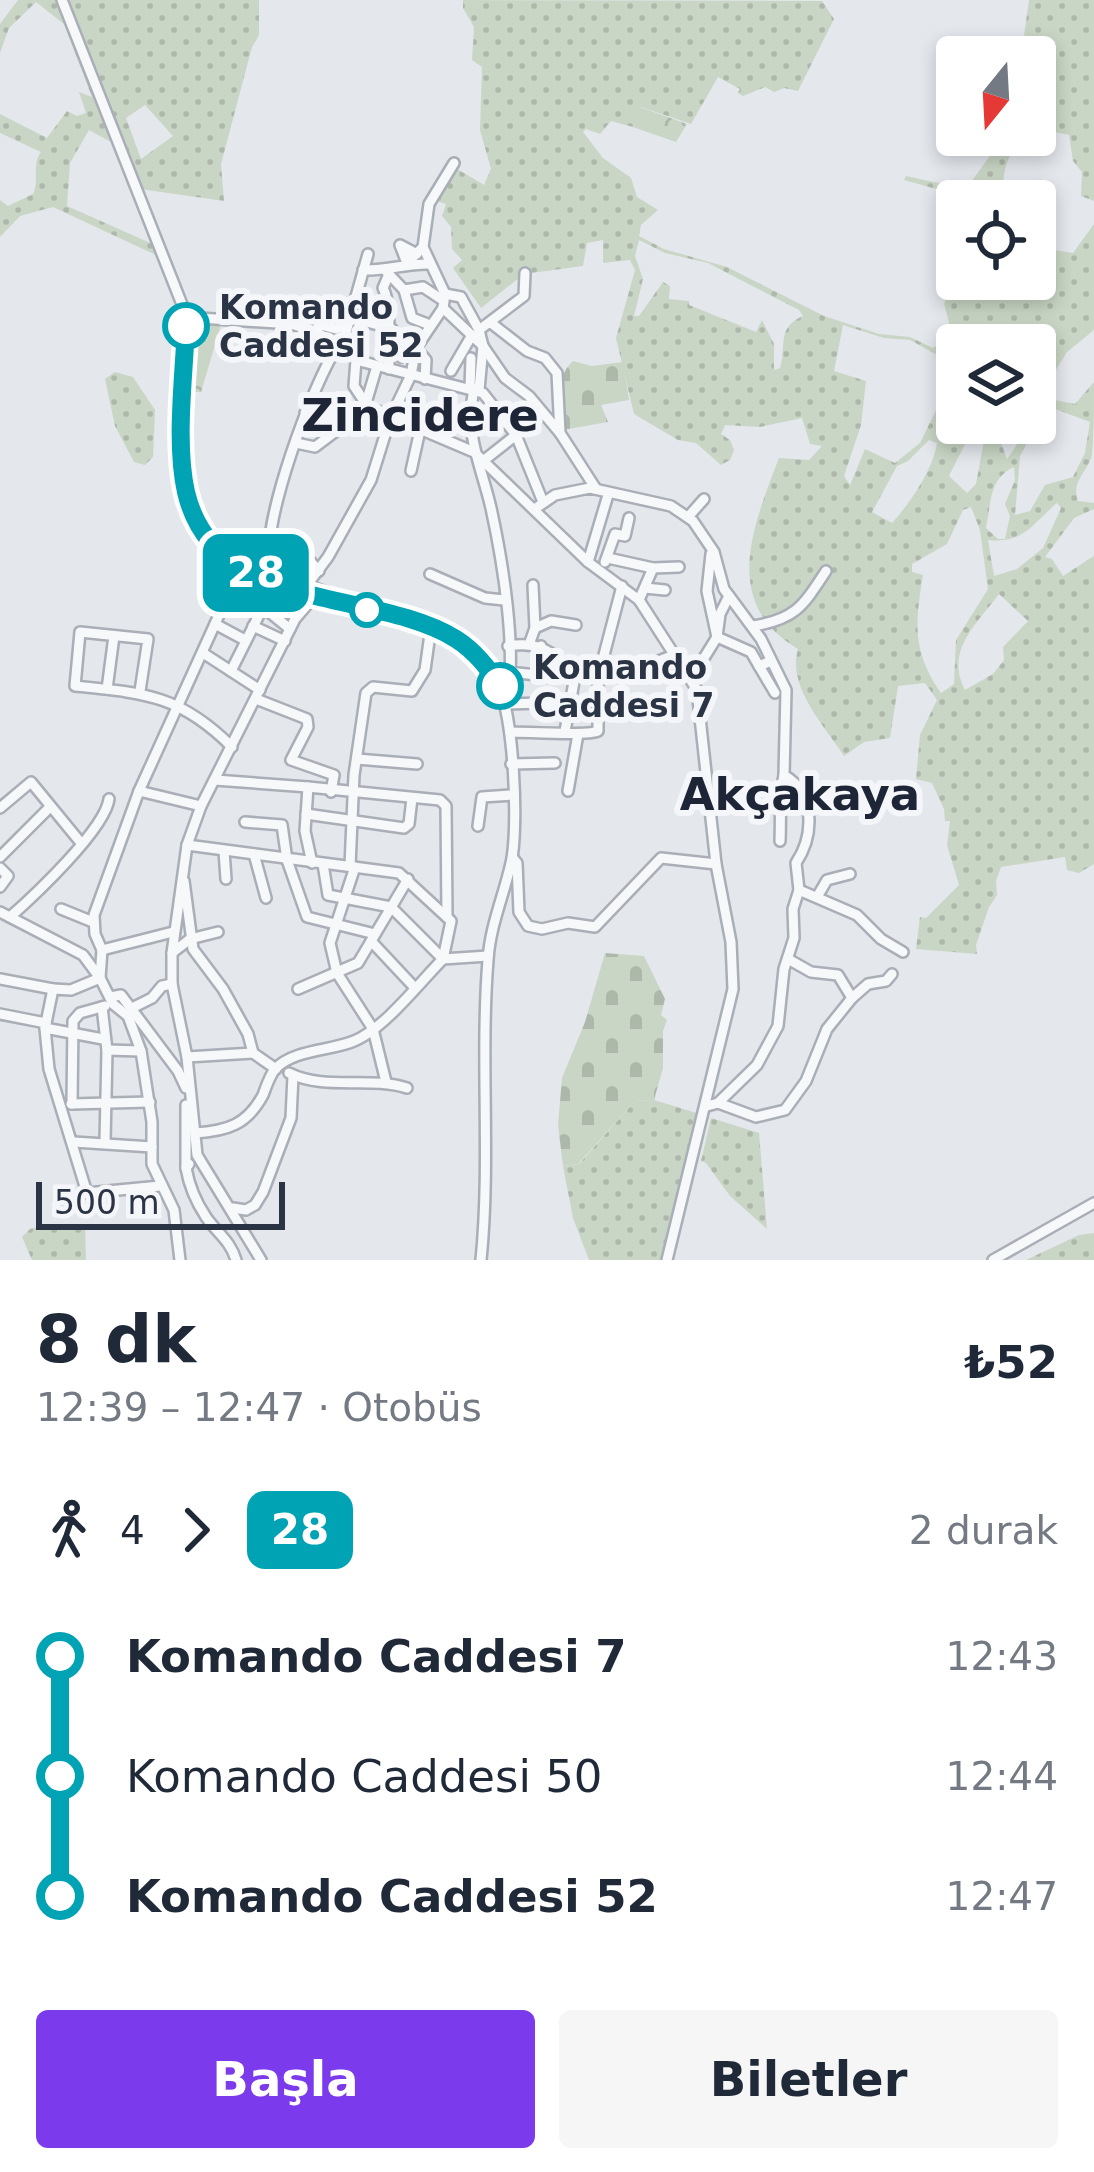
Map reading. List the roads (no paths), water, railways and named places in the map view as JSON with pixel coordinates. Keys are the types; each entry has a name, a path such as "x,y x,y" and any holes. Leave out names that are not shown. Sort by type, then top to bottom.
{"street":[{"path":"62,0 185,316 183,467 187,494 215,547 248,570 435,629 473,652 490,670 507,704"},
{"path":"364,270 387,273 420,250 429,204 454,163"},
{"path":"385,364 410,354 443,300 433,268 420,250 400,245 407,262"},
{"path":"320,571 302,552 290,575 270,571 268,543 305,413 322,368 340,345 368,254"},
{"path":"407,262 433,268"},
{"path":"423,287 433,268"},
{"path":"296,443 314,447 367,405 385,364 390,308 383,288 387,273"},
{"path":"387,273 404,290 412,318 430,325"},
{"path":"451,371 475,332 524,296 525,273"},
{"path":"358,285 383,288"},
{"path":"404,290 423,287 475,332"},
{"path":"443,300 461,297 483,346 506,378 529,396 560,434 596,489"},
{"path":"390,308 364,305 360,320 354,386 367,405 478,457 539,505 588,562 638,600 691,679 702,705 716,864 731,942 734,989 712,1105 668,1260"},
{"path":"185,316 291,324 314,331 354,357 425,380 476,390 506,378"},
{"path":"310,591 371,480 390,419 411,375 410,354 392,328 360,320"},
{"path":"491,323 527,351 545,358 557,374 560,434"},
{"path":"314,331 321,326 346,326"},
{"path":"481,1260 488,956 513,858 504,600 495,527 468,416 483,346"},
{"path":"410,354 426,360 425,380"},
{"path":"471,358 476,390 516,435 539,505"},
{"path":"305,413 350,420"},
{"path":"411,470 420,430"},
{"path":"478,457 516,435"},
{"path":"539,505 574,489 596,489 668,506 688,517 712,548 722,585 753,626 787,693 780,842"},
{"path":"588,562 608,495"},
{"path":"688,517 704,499"},
{"path":"599,572 615,534 625,536 629,518"},
{"path":"712,548 706,591 717,637"},
{"path":"236,1259 224,1235 208,1221 185,1168 187,1057 172,984 173,932 187,845 201,806 328,557"},
{"path":"608,558 653,568 680,567"},
{"path":"510,732 565,731 589,736 598,731 598,678 622,562"},
{"path":"638,600 653,568"},
{"path":"213,570 212,586 293,624"},
{"path":"753,626 778,622 802,607 826,571"},
{"path":"430,574 485,598 504,600"},
{"path":"508,672 537,675 533,585"},
{"path":"645,588 665,590"},
{"path":"100,978 103,950 93,922 139,791 229,592"},
{"path":"691,679 717,637 729,596"},
{"path":"231,671 263,607"},
{"path":"535,628 551,621 576,625"},
{"path":"215,624 245,640"},
{"path":"253,626 284,641"},
{"path":"386,1082 373,1029 337,973 330,943 352,866 356,759 368,690 412,691 425,670 435,629"},
{"path":"140,691 148,639 80,632 75,686 140,691 178,706 204,718 232,748"},
{"path":"107,689 115,636"},
{"path":"717,637 751,652 775,693"},
{"path":"508,646 536,644 576,671 598,678 674,655"},
{"path":"203,653 258,694 308,718 291,760 333,774 332,792"},
{"path":"759,666 771,661"},
{"path":"565,731 576,671"},
{"path":"507,704 572,702"},
{"path":"568,791 578,734"},
{"path":"356,759 417,764"},
{"path":"511,764 555,763"},
{"path":"712,1105 758,1065 770,1045 792,960 793,909 799,890 796,863 809,837 807,802 799,784 784,775"},
{"path":"215,780 440,800 446,806 447,917"},
{"path":"0,808 31,782 81,843"},
{"path":"308,787 306,814 328,896 391,907 443,959 488,956"},
{"path":"139,791 201,806"},
{"path":"478,826 482,797 512,796"},
{"path":"306,814 406,827 412,798"},
{"path":"105,1142 108,1003 100,978 83,955 5,914 49,882 100,823 109,799"},
{"path":"0,856 50,807"},
{"path":"245,822 282,825 286,860 305,915 373,938 415,988"},
{"path":"187,845 399,873 451,921 443,959 373,1029 355,1041 278,1068 257,1106 229,1131 195,1133"},
{"path":"224,851 226,880"},
{"path":"254,854 266,898"},
{"path":"513,858 520,916 538,929 568,923 598,926 661,858 716,864"},
{"path":"0,868 8,876 0,887"},
{"path":"183,870 190,939 248,1034 253,1053"},
{"path":"817,897 827,880 850,874"},
{"path":"298,989 358,963 408,879"},
{"path":"799,890 856,915 902,952"},
{"path":"61,909 93,922"},
{"path":"103,950 173,932"},
{"path":"172,953 190,939 218,932"},
{"path":"792,960 811,972 838,975 852,998"},
{"path":"712,1105 756,1117 785,1110 803,1086 827,1029 868,984 886,981 892,974"},
{"path":"0,979 71,990 100,978"},
{"path":"134,1007 172,984"},
{"path":"53,988 45,1026 87,1193 160,1186"},
{"path":"66,1105 76,1016 121,995 188,1086 197,1155 261,1260"},
{"path":"108,1003 128,1016 141,1051 150,1102 152,1164 174,1210 180,1260"},
{"path":"0,1014 141,1051"},
{"path":"187,1057 253,1053 293,1076 316,1082 386,1082 407,1088"},
{"path":"232,1208 246,1210 263,1192 291,1118 293,1076"},
{"path":"66,1105 150,1102"},
{"path":"74,1142 152,1147"},
{"path":"185,1168 197,1155"},
{"path":"994,1260 1094,1203"}],"place":[{"name":"Komando Caddesi 52","path":"186,326"},
{"name":"Komando Caddesi 7","path":"500,686"}],"district":[{"name":"Zincidere","path":"420,415"},
{"name":"Akçakaya","path":"800,794"}]}
